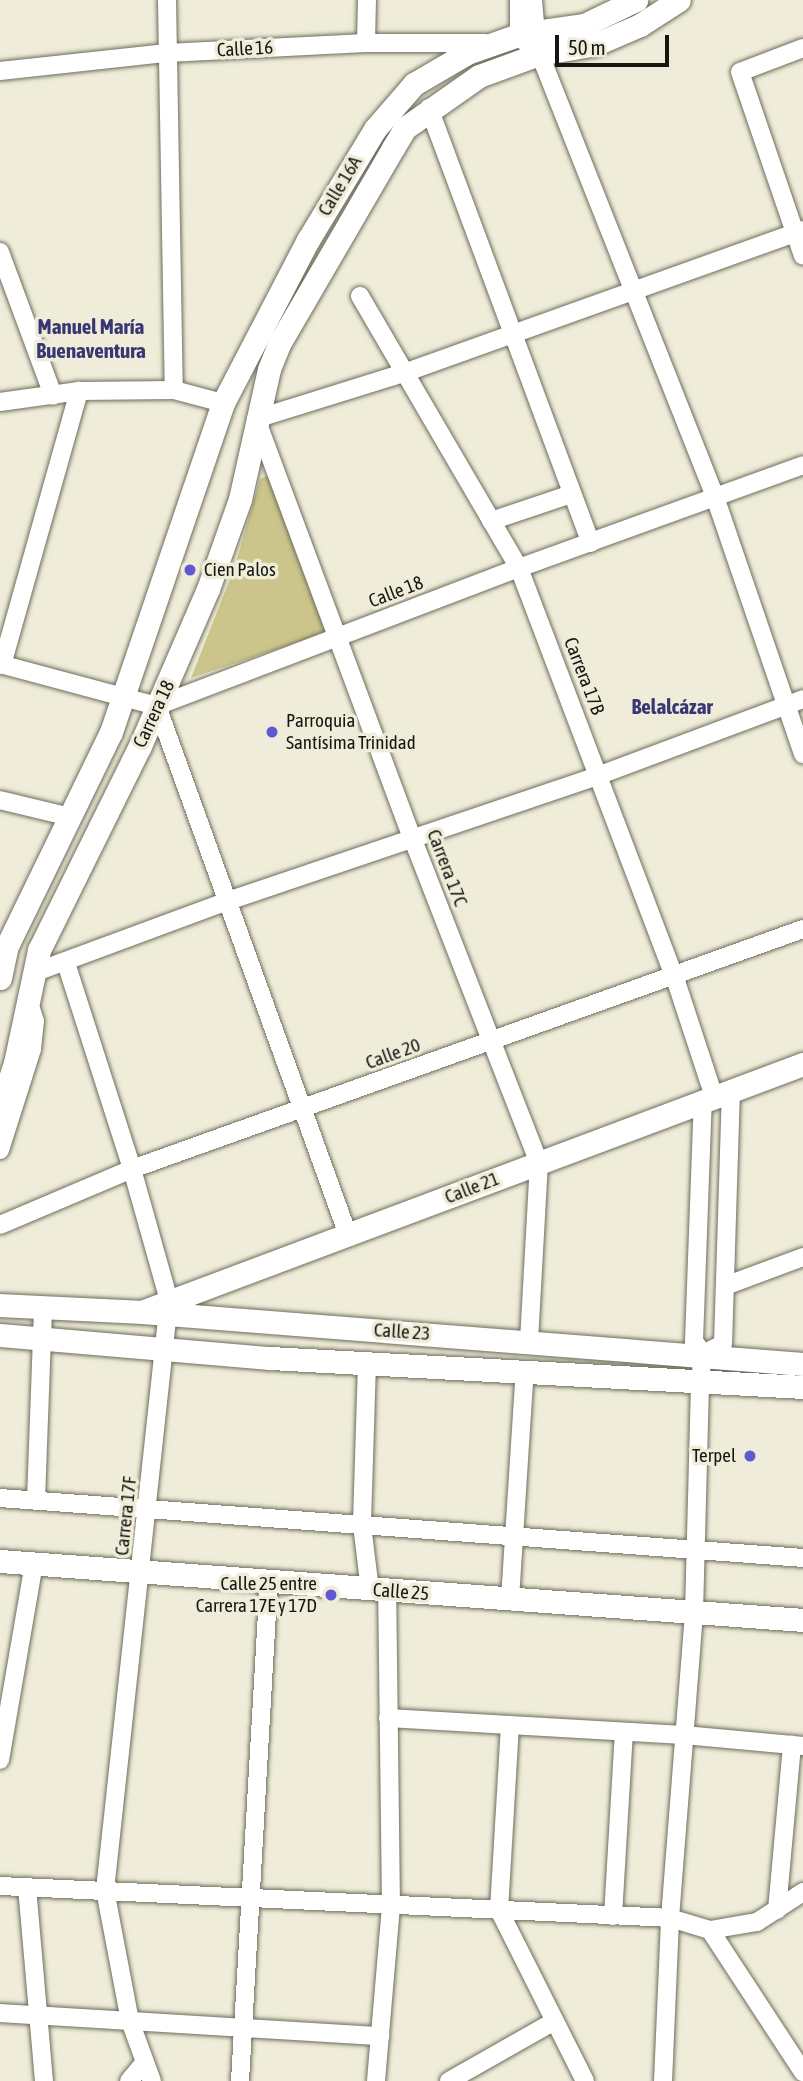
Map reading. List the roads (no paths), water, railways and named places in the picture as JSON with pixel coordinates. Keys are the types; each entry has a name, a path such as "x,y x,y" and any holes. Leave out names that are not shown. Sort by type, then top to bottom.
{"main road":[{"path":"531,40 584,25 636,0"},
{"path":"531,40 596,44 640,25 679,0"},
{"name":"Calle 16A","path":"223,402 308,240 374,129 414,83 491,43 531,40"},
{"name":"Calle 16A","path":"256,419 269,369 279,344 405,128 429,108 531,40"},
{"name":"Carrera 18","path":"2,959 111,732 223,402"},
{"name":"Carrera 18","path":"0,1108 15,1063 33,973 48,929 140,746 208,589 240,499 256,419"},
{"name":"Calle 21","path":"43,1308 142,1312 169,1308 348,1235 803,1064"},
{"path":"0,1305 43,1308"},
{"name":"Calle 23","path":"169,1308 803,1364"},
{"name":"Calle 23","path":"0,1335 165,1350 803,1387"},
{"name":"Calle 25","path":"0,1561 803,1620"}],"street":[{"path":"167,0 174,390"},
{"path":"366,43 367,0"},
{"path":"519,0 531,40 795,701 803,754"},
{"path":"531,40 533,0"},
{"name":"Calle 16","path":"0,71 167,53 366,43 491,43"},
{"path":"803,48 740,72 799,232 803,256"},
{"path":"429,108 591,543"},
{"path":"256,419 404,373 799,232"},
{"path":"0,251 53,394"},
{"name":"Carrera 17B","path":"360,296 519,568 600,775 716,1096 724,1286 723,1344 703,1354"},
{"path":"0,402 79,391 174,390 223,402"},
{"path":"79,391 1,664 157,706 225,902 348,1235"},
{"name":"Carrera 17C","path":"256,419 412,838 539,1163 529,1341"},
{"name":"Calle 18","path":"157,706 519,568 803,465"},
{"path":"491,521 571,494"},
{"path":"33,973 225,902 600,775 795,701"},
{"path":"0,800 71,817"},
{"name":"Calle 20","path":"0,1225 132,1170 803,929"},
{"name":"Carrera 17F","path":"66,963 132,1170 169,1308 105,1890 130,2021 152,2081"},
{"name":"Carrera 18","path":"0,1150 32,1049 35,1021 28,1000"},
{"name":"Carrera 17B","path":"663,2081 670,1918 694,1613 703,1354 694,1341 716,1096"},
{"path":"724,1286 803,1257"},
{"path":"36,1500 43,1308"},
{"path":"367,1363 362,1525 378,1590 388,1718 391,1906 376,2081"},
{"path":"510,1599 525,1370"},
{"path":"0,1498 803,1558"},
{"path":"0,1760 34,1563"},
{"path":"240,2081 253,1897 269,1582"},
{"path":"388,1718 684,1735 797,1745 777,1910"},
{"path":"510,1725 499,1910 585,2081"},
{"path":"613,1916 624,1732"},
{"path":"0,1886 670,1918 710,1930 757,1922 803,1892"},
{"path":"27,1887 44,2081"},
{"path":"710,1930 803,2072"},
{"path":"0,2013 380,2036"},
{"path":"449,2081 553,2022"},
{"path":"129,2081 144,2063"}],"place":[{"name":"Cien Palos","path":"190,570"},
{"name":"Parroquia Santísima Trinidad","path":"272,732"},
{"name":"Terpel","path":"750,1456"},
{"name":"Calle 25 entre Carrera 17E y 17D","path":"331,1595"}],"district":[{"name":"Manuel María Buenaventura","path":"91,338"},
{"name":"Belalcázar","path":"672,706"}]}
